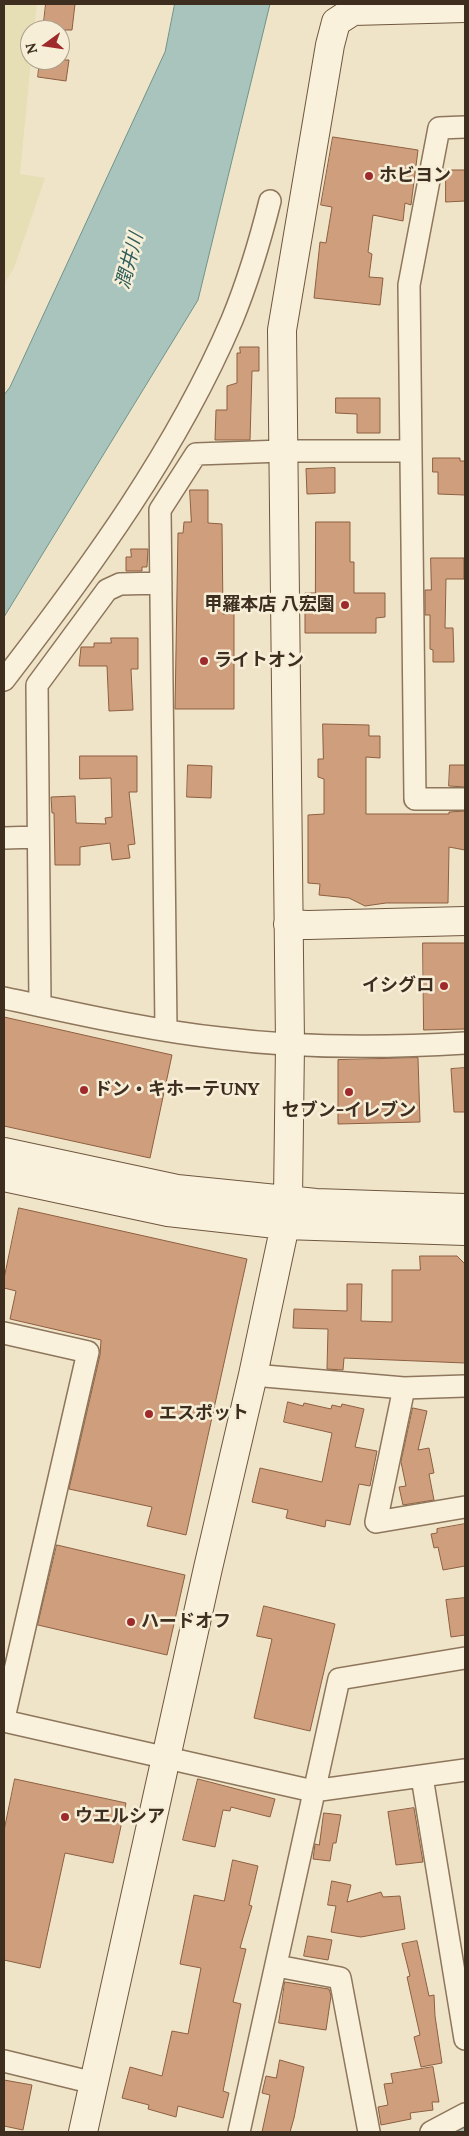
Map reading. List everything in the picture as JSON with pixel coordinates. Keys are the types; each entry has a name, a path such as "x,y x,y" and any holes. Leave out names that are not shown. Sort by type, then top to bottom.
{"street":[{"path":"83,2132 208,1568 253,1375 286,1212 290,1044 282,330 335,13 462,6"},
{"path":"465,127 439,128 409,285 415,799 465,799"},
{"path":"4,680 135,501 195,398 232,319 258,249 270,201"},
{"path":"166,1030 160,510 196,454 410,450"},
{"path":"40,1006 37,685 108,590 120,584 161,583"},
{"path":"4,838 38,837"},
{"path":"288,924 465,921"},
{"path":"4,998 166,1030 220,1038 290,1044 465,1043"},
{"path":"4,1152 286,1212 465,1231"},
{"path":"4,1177 168,1212 286,1212 316,1203 465,1208"},
{"path":"4,1333 88,1352 4,1720 314,1791 465,1770"},
{"path":"253,1375 404,1388 465,1386"},
{"path":"404,1388 376,1522 465,1507"},
{"path":"239,2132 340,1679 465,1658"},
{"path":"422,1776 465,2039"},
{"path":"277,1966 340,1978 369,2132"},
{"path":"4,2061 94,2083"},
{"path":"431,2132 465,2114"}],"shaded area":[{"path":"4,4 37,4 35,20 20,20 20,70 30,70 20,174 45,178 14,268 4,284"}],"water":[{"name":"潤井川","path":"175,4 270,4 198,300 4,617 4,395 10,387 165,52"}],"building":[{"path":"46,4 75,4 72,30 70,30 70,20 44,20"},
{"path":"39,70 68,70 66,81 38,77"},
{"path":"333,137 418,150 411,205 405,203 403,221 373,215 368,252 372,254 369,277 383,278 380,305 314,298 320,242 326,243 332,207 321,205"},
{"path":"446,170 465,170 465,201 446,202"},
{"path":"240,347 259,347 259,371 252,371 250,440 215,440 216,410 227,410 227,386 237,383 237,353 240,353"},
{"path":"336,398 380,398 380,433 357,433 357,414 336,413"},
{"path":"433,458 460,458 460,461 465,461 465,495 438,494 438,472 433,472"},
{"path":"335,468 335,493 307,494 306,469"},
{"path":"190,490 208,490 208,523 222,524 223,614 234,614 234,709 175,709 178,533 183,533 184,522 191,522"},
{"path":"316,522 350,522 350,562 354,562 354,593 385,593 385,617 376,618 376,633 305,633 305,593 315,593"},
{"path":"131,549 148,549 147,567 142,567 142,571 126,571 126,557 131,557"},
{"path":"431,558 464,558 464,579 446,579 445,628 453,628 454,662 433,662 433,650 430,649 430,615 425,615 425,590 431,590"},
{"path":"111,638 138,638 138,669 131,669 133,710 109,711 107,666 79,666 81,647 94,647 94,643 111,643"},
{"path":"323,724 369,725 369,736 380,736 380,758 366,757 366,814 449,814 449,812 465,811 465,850 449,847 448,903 386,903 365,906 349,898 319,895 320,884 308,883 308,815 324,814 324,779 318,777 318,759 323,759"},
{"path":"80,756 137,756 137,792 129,792 135,844 128,845 130,858 112,860 110,843 80,847 80,865 55,865 54,813 52,813 51,797 75,796 76,823 106,824 105,818 112,817 111,778 80,779"},
{"path":"188,765 212,766 211,798 187,797"},
{"path":"450,765 465,765 465,787 449,786"},
{"name":"イシグロ","path":"423,943 465,943 465,1029 424,1030"},
{"name":"ドン・キホーテUNY","path":"4,1017 172,1055 150,1158 4,1126"},
{"path":"418,1058 420,1122 338,1124 338,1060"},
{"path":"465,1068 465,1112 454,1112 451,1069"},
{"name":"エスポット","path":"19,1208 247,1259 186,1535 147,1526 152,1507 69,1489 100,1355 101,1340 10,1319 16,1291 4,1288 4,1279"},
{"path":"420,1256 457,1256 465,1264 465,1363 344,1358 343,1370 327,1369 328,1329 293,1328 294,1309 347,1311 347,1284 362,1284 361,1321 392,1322 392,1270 420,1270"},
{"path":"288,1402 303,1406 304,1403 331,1409 332,1405 341,1407 342,1404 364,1409 355,1447 377,1451 370,1486 359,1484 350,1525 326,1520 325,1527 286,1518 288,1510 252,1502 260,1468 322,1482 332,1433 284,1422"},
{"path":"413,1408 427,1411 418,1450 429,1448 434,1473 429,1474 434,1500 403,1505 399,1487 406,1486 401,1462"},
{"path":"465,1524 465,1566 443,1570 438,1547 434,1548 431,1534 437,1533 437,1529"},
{"path":"57,1545 185,1575 167,1655 38,1625"},
{"path":"465,1598 465,1635 451,1637 446,1600"},
{"path":"264,1606 335,1624 310,1731 254,1718 272,1639 257,1636"},
{"path":"15,1779 126,1803 113,1863 65,1853 40,1968 4,1960 4,1831"},
{"path":"198,1779 275,1799 270,1817 231,1807 230,1811 223,1810 215,1847 183,1840"},
{"path":"414,1808 423,1862 396,1865 388,1812"},
{"path":"324,1813 341,1815 336,1843 333,1843 330,1861 313,1859 315,1844 319,1845"},
{"path":"233,1860 258,1866 249,1905 252,1906 240,1948 246,1949 233,2002 241,2004 223,2091 229,2093 223,2118 178,2106 176,2117 148,2109 149,2105 122,2098 130,2067 162,2076 172,2031 188,2034 201,1968 180,1964 194,1895 224,1901"},
{"path":"332,1881 351,1885 347,1902 381,1892 383,1897 400,1896 405,1929 361,1937 331,1932 336,1906 328,1905"},
{"path":"308,1936 332,1940 328,1960 304,1956"},
{"path":"417,1941 429,1996 434,1995 442,2063 421,2067 414,2037 420,2035 407,1977 410,1976 402,1944"},
{"path":"285,1982 329,1989 331,1996 326,2030 279,2023"},
{"path":"280,2060 304,2067 294,2118 290,2132 262,2132 270,2095 262,2093 266,2076 276,2078"},
{"path":"433,2067 439,2102 432,2102 433,2110 410,2113 411,2119 381,2125 378,2107 388,2105 384,2084 393,2083 391,2074"},
{"path":"4,2080 32,2085 23,2130 4,2126"}],"waterway":[{"path":"457,2132 465,2128"}],"place":[{"name":"ホビヨン","path":"369,176"},
{"name":"甲羅本店 八宏園","path":"345,605"},
{"name":"ライトオン","path":"204,661"},
{"name":"イシグロ","path":"444,986"},
{"name":"ドン・キホーテUNY","path":"84,1090"},
{"name":"セブン-イレブン","path":"349,1092"},
{"name":"エスポット","path":"149,1414"},
{"name":"ハードオフ","path":"131,1622"},
{"name":"ウエルシア","path":"65,1817"}]}
